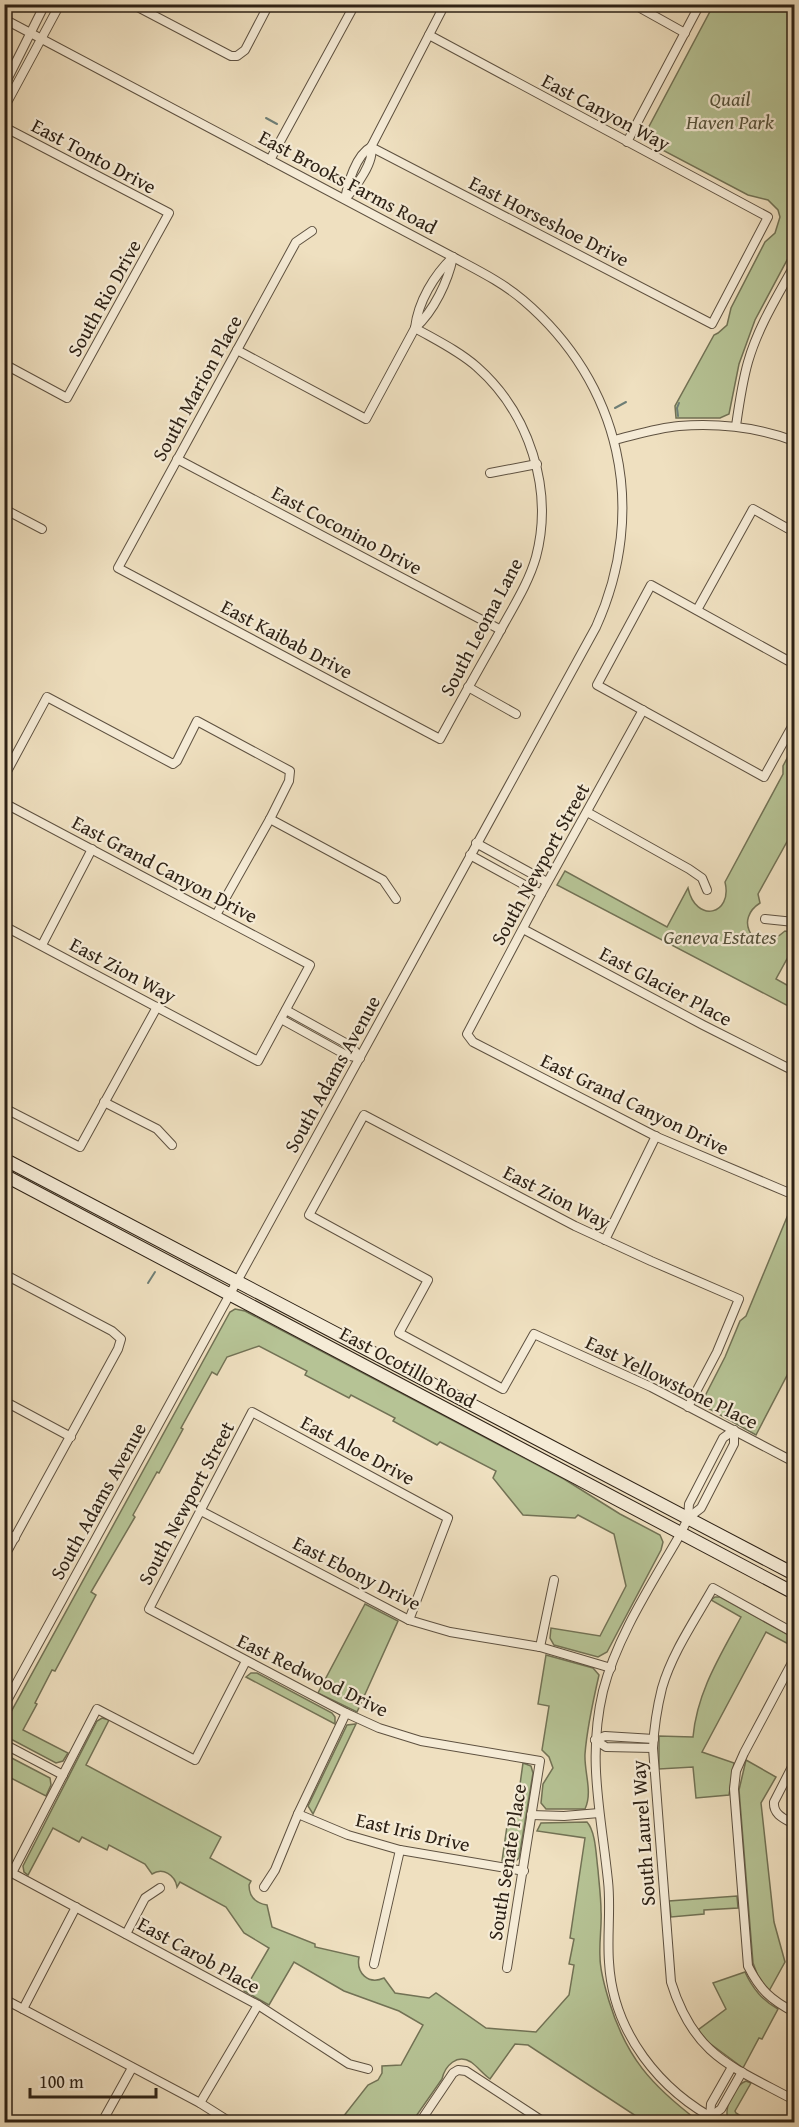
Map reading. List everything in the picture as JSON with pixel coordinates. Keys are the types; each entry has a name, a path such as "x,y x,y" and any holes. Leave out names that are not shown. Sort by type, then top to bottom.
{"main road":[{"name":"East Ocotillo Road","path":"4,1159 795,1574"},
{"name":"East Ocotillo Road","path":"4,1175 795,1593"}],"street":[{"path":"4,86 45,4"},
{"path":"4,108 60,4"},
{"path":"132,4 231,56 237,56 245,50 269,4"},
{"path":"270,160 355,4"},
{"path":"345,199 347,185 362,166 365,150 371,147 445,4"},
{"path":"633,4 685,33"},
{"path":"627,142 700,4"},
{"name":"East Brooks Farms Road","path":"4,19 504,285 529,305 572,351 593,386 614,440"},
{"name":"East Canyon Way","path":"429,36 768,217 712,324"},
{"path":"9,77 18,82"},
{"name":"East Tonto Drive","path":"4,127 169,213"},
{"name":"East Horseshoe Drive","path":"371,147 712,324"},
{"name":"South Rio Drive","path":"4,364 67,398 169,213"},
{"name":"South Marion Place","path":"118,568 296,242 312,231"},
{"path":"415,328 417,312 440,269 453,257"},
{"path":"237,350 366,419 415,328 423,321 450,273 453,257"},
{"path":"736,426 743,381 752,350 769,310 795,266"},
{"path":"430,288 439,293"},
{"name":"South Leoma Lane","path":"415,328 457,351 502,392 527,435 537,464 542,512 536,557 522,592 440,739"},
{"path":"614,440 678,426 736,426 795,441"},
{"name":"South Adams Avenue","path":"4,1706 592,634 609,594 618,559 623,519 622,486 614,440"},
{"name":"East Coconino Drive","path":"177,459 501,630"},
{"path":"490,473 537,464"},
{"path":"4,509 42,529"},
{"path":"697,610 753,509 795,532"},
{"name":"East Kaibab Drive","path":"118,568 440,739"},
{"path":"795,664 651,585 597,686 764,777 795,723"},
{"path":"468,687 516,714"},
{"path":"4,777 47,697 173,765 197,721 290,771 289,781 270,819 216,915"},
{"name":"South Newport Street","path":"467,1034 541,894 643,710"},
{"name":"East Grand Canyon Drive","path":"4,802 310,965 286,1010"},
{"path":"586,812 689,869 702,878 707,890"},
{"path":"270,819 383,880 396,899"},
{"path":"476,843 548,882"},
{"path":"42,945 92,849"},
{"path":"470,855 541,894"},
{"path":"765,919 795,922"},
{"name":"East Zion Way","path":"4,926 258,1061 280,1019"},
{"name":"East Glacier Place","path":"523,929 795,1071"},
{"path":"4,1108 80,1147 157,1007"},
{"path":"286,1010 351,1046 360,1058 346,1054 280,1019 286,1010"},
{"name":"East Grand Canyon Drive","path":"467,1034 473,1042 656,1136 795,1195"},
{"path":"104,1102 157,1129 172,1145"},
{"name":"East Zion Way","path":"534,1334 503,1389 399,1333 428,1280 309,1215 364,1115 605,1240 739,1299 717,1352 688,1407"},
{"path":"605,1240 656,1136"},
{"path":"4,1274 121,1339 118,1349 71,1437 4,1557"},
{"name":"East Yellowstone Place","path":"534,1334 651,1387 795,1462"},
{"path":"4,1401 71,1437"},
{"name":"South Newport Street","path":"149,1609 252,1413"},
{"name":"East Aloe Drive","path":"252,1413 448,1518 409,1620"},
{"path":"720,2122 708,2120 654,2072 622,2020 614,1996 609,1963 609,1883 594,1772 595,1740 601,1700 622,1641 681,1533 688,1518 689,1504 723,1438 734,1430"},
{"name":"East Ebony Drive","path":"201,1511 409,1620 450,1632 540,1647 611,1668"},
{"path":"4,1532 15,1538"},
{"path":"540,1647 554,1580"},
{"name":"South Laurel Way","path":"732,2067 713,2054 697,2038 684,2019 671,1982 653,1744 656,1713 675,1655 712,1588 795,1633"},
{"name":"East Redwood Drive","path":"149,1609 346,1713 379,1728 421,1741 540,1761"},
{"path":"795,1659 744,1753 736,1771 734,1789 748,1966 756,1982 768,1995 795,2012"},
{"path":"4,1744 63,1775 97,1709 195,1760 246,1661"},
{"path":"264,1887 275,1870 298,1814 346,1713"},
{"path":"595,1740 605,1736 653,1744"},
{"name":"South Senate Place","path":"507,1968 540,1761"},
{"path":"795,1763 774,1802 774,1807 777,1813 795,1824"},
{"name":"East Carob Place","path":"63,1775 12,1873 258,2006 350,2064 368,2069"},
{"path":"531,1815 564,1816 599,1813"},
{"name":"East Iris Drive","path":"298,1814 348,1835 400,1850 524,1871"},
{"path":"374,1964 400,1850"},
{"path":"126,1934 145,1898 160,1888"},
{"path":"23,2009 76,1907"},
{"path":"4,2000 200,2103 230,2122"},
{"path":"200,2103 258,2006"},
{"path":"708,2120 711,2104 732,2067 795,2100"},
{"path":"102,2122 132,2068"},
{"path":"420,2122 453,2073 458,2070 466,2071 544,2122"},
{"path":"708,2120 721,2109 742,2072"}],"green space":[{"name":"Quail Haven Park","path":"714,4 794,5 794,247 755,320 739,364 729,414 720,418 676,418 675,406 714,335 727,325 731,308 765,242 775,233 780,217 778,210 768,200 748,195 651,144 653,139 645,134"},
{"name":"Geneva Estates","path":"794,745 794,829 758,894 760,903 749,917 748,924 749,930 758,940 774,939 785,931 794,933 794,946 776,979 794,989 794,1009 557,885 565,871 667,927 688,888 698,907 705,911 719,908 724,902 725,882 783,774 783,766"},
{"path":"792,1205 794,1205 794,1314 788,1326 791,1343 794,1346 794,1362 756,1435 706,1407 703,1400 740,1321 746,1316"},
{"path":"235,1309 245,1311 564,1479 620,1514 660,1535 663,1542 661,1550 607,1652 598,1657 554,1645 550,1638 551,1628 600,1636 626,1586 614,1534 578,1515 575,1518 523,1515 493,1478 496,1471 440,1442 437,1445 393,1421 395,1418 305,1375 307,1371 259,1346 227,1357 217,1375 212,1372 159,1473 157,1472 133,1515 135,1517 91,1592 96,1595 35,1703 37,1704 23,1730 68,1753 63,1761 56,1763 7,1737 5,1723 230,1312"},
{"path":"720,1597 794,1638 794,1647 766,1632 702,1752 734,1763 729,1795 696,1798 693,1767 659,1769 659,1736 693,1737 704,1690 741,1617 711,1600"},
{"path":"365,1604 398,1621 357,1712 318,1693"},
{"path":"546,1655 593,1668 599,1675 586,1744 588,1796 585,1809 546,1809 541,1803 543,1784 553,1768 549,1757 542,1750 549,1706 538,1704"},
{"path":"251,1673 257,1673 332,1713 335,1717 335,1724 246,1677"},
{"path":"102,1718 109,1720 86,1765 221,1837 210,1858 251,1881 249,1889 252,1896 259,1903 267,1905 272,1927 315,1944 315,1947 359,1957 359,1968 364,1976 373,1980 384,1978 395,1993 429,1998 436,1993 486,2028 536,2032 569,1995 574,1965 569,1964 574,1939 570,1938 585,1838 537,1831 541,1823 587,1822 594,1838 598,1870 601,1906 601,1968 616,2021 632,2054 653,2082 697,2122 645,2122 528,2045 515,2044 490,2079 471,2062 461,2059 452,2062 412,2122 339,2122 368,2085 378,2080 382,2073 382,2066 401,2065 423,2025 399,2011 344,1991 294,1962 269,2005 244,1991 269,1948 244,1933 226,1907 180,1882 177,1887 174,1879 168,1873 160,1871 152,1874 145,1864 109,1845 107,1850 82,1837 79,1842 53,1828 28,1875 24,1872 23,1866 97,1721"},
{"path":"356,1724 313,1814 308,1806 347,1725"},
{"path":"4,1754 50,1778 51,1785 46,1796 5,1775"},
{"path":"746,1760 776,1777 761,1803 774,1922 785,1962 769,1991 759,1979 753,1963 739,1790"},
{"path":"523,1763 531,1766 533,1773 519,1858 514,1863 502,1861 509,1812 516,1813"},
{"path":"737,1896 738,1908 704,1910 704,1914 671,1917 669,1901"},
{"path":"745,1972 758,1994 778,2009 743,2068 708,2042 698,2030 726,2009 713,1983"},
{"path":"746,2081 751,2083 735,2111 750,2122 738,2122 727,2115 728,2106 732,2095"}],"waterway":[{"path":"266,118 277,124"},
{"path":"615,408 626,402"},
{"path":"678,416 679,403"},
{"path":"148,1283 155,1272"}]}
